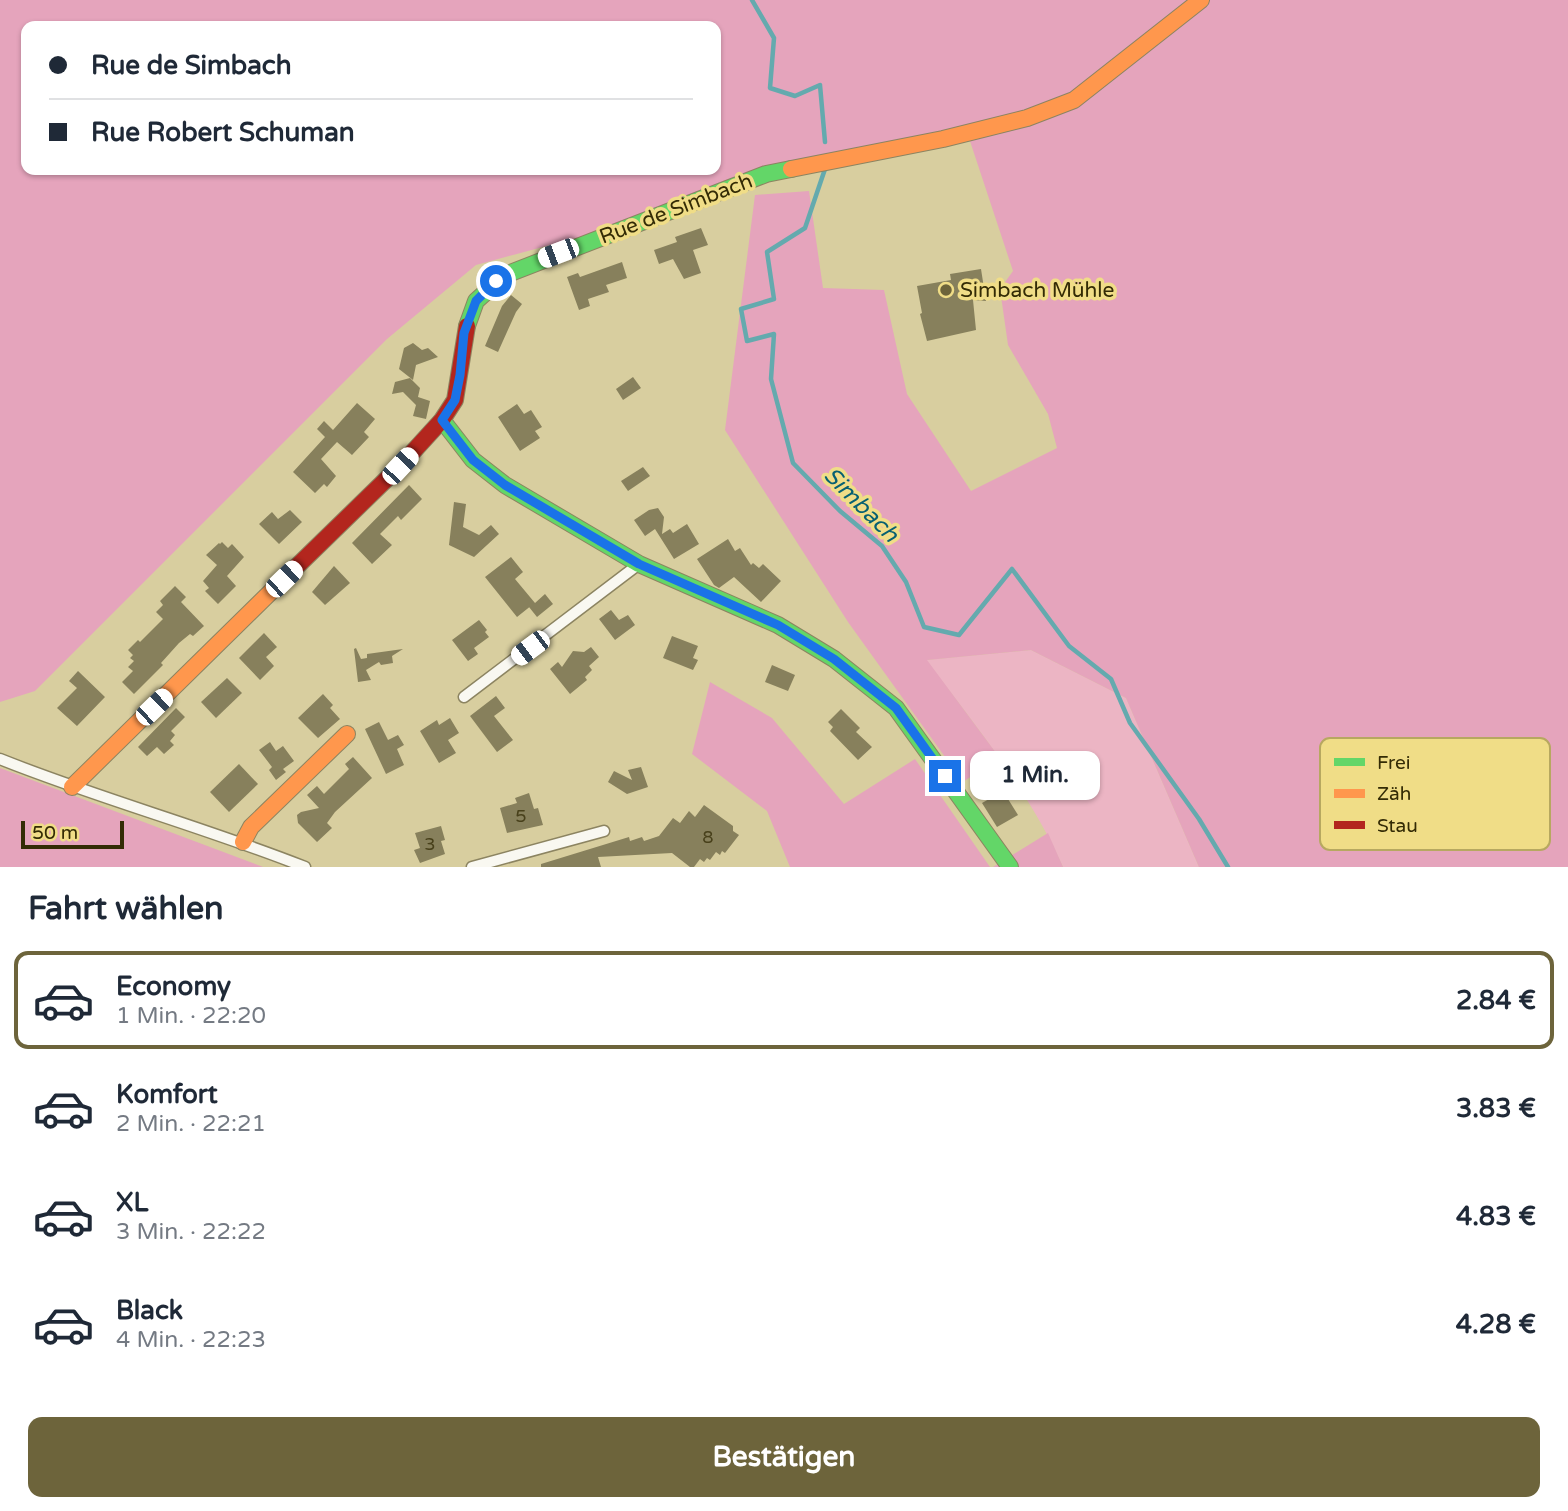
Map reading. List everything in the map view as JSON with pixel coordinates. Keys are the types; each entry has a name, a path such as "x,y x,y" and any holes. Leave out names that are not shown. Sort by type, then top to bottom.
{"street":[{"name":"Rue de Simbach","path":"72,787 400,466 442,420 455,400 464,333 476,301 505,275 766,174 943,139 1027,118 1074,100 1201,0"},
{"path":"442,420 473,460 505,485 639,564 778,625 834,659 896,708 1010,867"},
{"path":"464,697 639,564"},
{"path":"243,842 251,827 347,734"},
{"path":"0,759 72,787 243,842 305,867"},
{"path":"472,867 604,831"}],"shaded area":[{"path":"0,0 1568,0 1568,867 1199,867 1126,698 1031,650 927,660 999,757 963,782 848,622 725,430 755,195 809,191 823,288 884,290 907,394 971,491 1057,448 1048,414 1008,345 1000,289 1013,271 967,132 826,158 665,214 476,265 387,339 35,691 0,702"},
{"path":"1031,650 1126,698 1199,867 1063,867 1018,786 926,660"},
{"path":"710,682 772,718 844,804 915,759 990,867 790,867 767,811 692,754"},
{"path":"0,768 242,859 263,867 0,867"},
{"path":"1048,833 1063,867 993,867"}],"building":[{"path":"701,228 708,245 693,250 701,273 684,279 673,259 659,264 654,250 677,242 675,237"},
{"path":"622,262 627,278 606,285 609,292 588,299 590,306 579,310 567,277 578,273 580,277"},
{"path":"981,269 986,301 973,300 976,330 927,341 917,286 951,280 950,274"},
{"path":"511,295 522,304 498,352 485,346 502,306"},
{"path":"413,343 422,350 428,348 438,357 416,365 413,380 399,369 404,348"},
{"path":"633,377 641,388 623,400 616,389"},
{"path":"410,378 420,388 418,397 430,401 426,419 413,416 416,405 403,392 392,394 395,382"},
{"path":"357,403 375,419 364,432 369,437 352,455 337,442 321,459 336,476 327,487 324,484 315,493 293,472 325,437 317,429 324,421 333,430"},
{"path":"517,404 524,414 531,410 542,427 535,431 540,438 520,451 498,417"},
{"path":"643,467 650,476 628,491 621,481"},
{"path":"409,485 422,499 401,520 398,516 380,534 392,545 372,564 352,543"},
{"path":"454,502 466,504 463,527 479,535 491,525 499,534 474,557 449,545"},
{"path":"658,508 664,517 662,534 670,529 673,533 687,524 699,544 674,559 655,529 645,536 634,520 649,510"},
{"path":"290,510 302,522 279,544 259,524 272,512 278,519"},
{"path":"728,539 735,551 740,548 751,565 753,563 759,568 763,564 781,581 761,602 734,577 719,588 714,585 697,559"},
{"path":"222,542 228,548 232,544 244,557 227,576 236,586 218,604 205,591 209,588 203,581 217,565 206,555"},
{"path":"511,557 523,572 515,579 535,603 545,594 553,604 537,617 529,607 517,617 485,577"},
{"path":"334,566 350,583 325,605 312,592"},
{"path":"175,586 186,597 181,602 204,626 179,643 161,663 163,665 134,694 122,682 133,671 128,667 134,661 128,650 163,619 156,612 163,605 160,601"},
{"path":"611,610 619,620 628,615 635,625 615,640 599,619"},
{"path":"479,620 489,637 474,648 478,654 468,661 452,640"},
{"path":"264,633 277,647 266,657 274,666 260,680 239,658"},
{"path":"672,636 698,646 693,658 698,660 693,670 663,658"},
{"path":"591,647 599,657 589,666 592,670 585,677 587,680 570,694 550,669 558,662 562,667 573,651 584,652"},
{"path":"356,648 361,659 367,658 367,654 403,649 392,656 393,663 381,665 379,662 366,670 371,680 358,682"},
{"path":"772,665 795,675 788,691 765,682"},
{"path":"78,671 105,697 77,726 57,708 77,688 69,681"},
{"path":"227,678 242,693 216,718 201,702"},
{"path":"323,694 340,719 318,738 298,718"},
{"path":"496,696 505,708 494,716 513,740 497,752 470,716"},
{"path":"176,708 185,717 171,731 175,735 170,741 174,745 164,754 157,747 147,756 138,747"},
{"path":"841,709 860,728 856,732 872,747 858,760 830,731 833,727 828,722"},
{"path":"450,718 459,733 448,740 456,753 439,763 420,731 437,720 439,725"},
{"path":"379,722 388,740 398,735 404,745 397,749 404,765 386,774 365,729"},
{"path":"270,742 276,751 283,746 294,761 283,769 286,772 276,780 269,770 272,767 259,750"},
{"path":"353,757 372,778 335,812 327,823 332,828 317,842 298,823 297,815 319,808 307,795 317,786 324,794 349,769 345,764"},
{"path":"239,764 258,784 229,812 210,792"},
{"path":"641,767 648,787 627,794 608,782 614,771 632,780 628,770"},
{"path":"1003,791 1018,815 997,827 982,803"},
{"path":"529,793 534,809 538,808 543,825 507,833 500,808 517,803 515,798"},
{"path":"704,805 733,826 733,831 739,835 725,853 722,851 720,855 716,852 710,860 707,858 704,862 700,859 694,867 690,867 672,853 598,857 601,867 541,867 541,864 629,837 630,841 642,837 644,841 659,836 673,818 680,823 689,811 695,817"},
{"path":"441,826 445,840 441,841 445,854 420,863 414,850 420,848 415,833"}],"waterway":[{"name":"Simbach","path":"752,0 774,38 770,88 795,96 820,85 825,142"},
{"name":"Simbach","path":"825,169 805,228 767,252 774,299 741,309 747,341 774,334 771,379 793,463 840,511 882,546 906,582 924,627 959,635 1012,569 1069,646 1111,679 1130,723 1199,819 1228,867"}],"traffic: fast":[{"path":"467,326 476,301 505,275 766,174 791,169"},
{"path":"442,420 473,460 505,485 639,564 778,625 834,659 896,708 1010,867"}],"traffic: slow":[{"path":"791,169 943,139 1027,118 1074,100 1201,0"},
{"path":"72,787 289,574"},
{"path":"243,842 251,827 347,734"}],"traffic: jam":[{"path":"289,574 400,466 442,420 455,400 467,326"}],"place":[{"name":"Simbach Mühle","path":"946,290"}],"route":[{"path":"496,281 476,301 464,333 455,400 442,420 473,460 505,485 639,564 778,625 834,659 896,708 945,776"}]}
